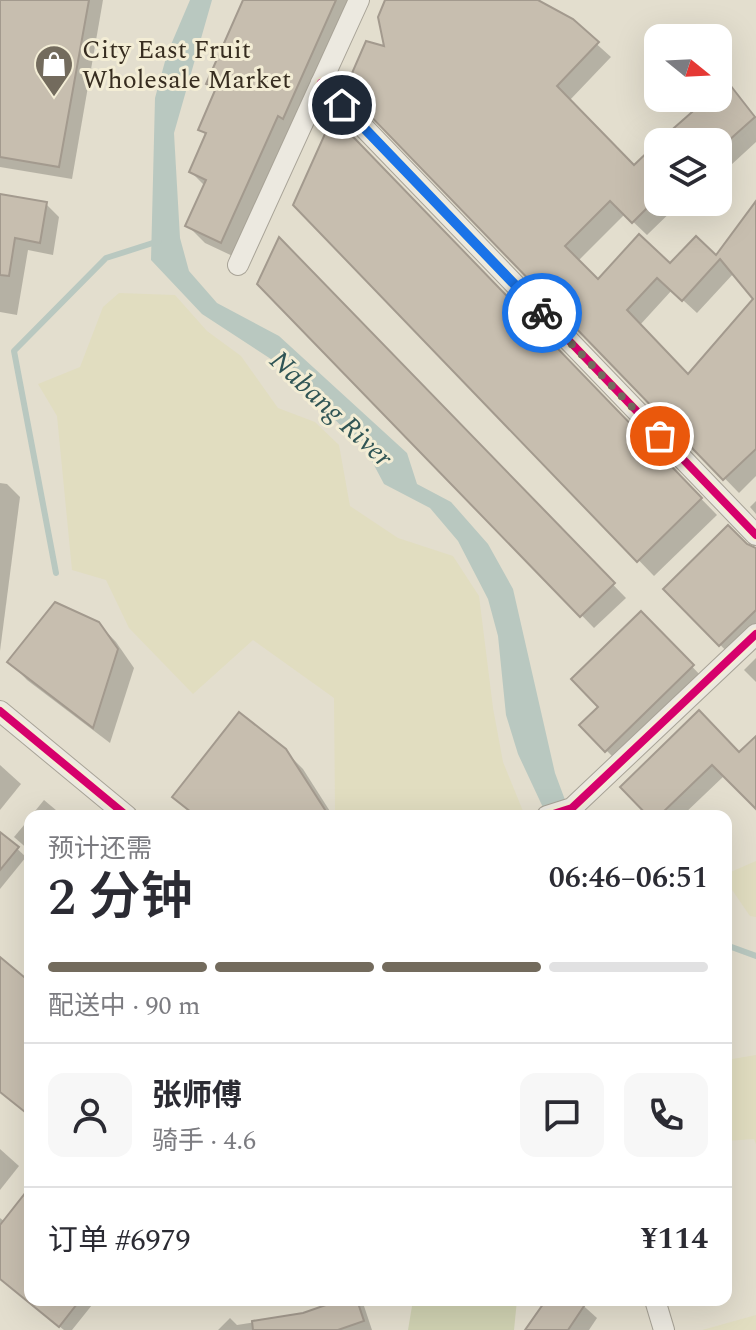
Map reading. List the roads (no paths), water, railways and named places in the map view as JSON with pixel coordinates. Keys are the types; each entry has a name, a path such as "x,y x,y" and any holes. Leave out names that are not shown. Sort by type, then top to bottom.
{"street":[{"path":"238,265 359,0"},
{"path":"321,83 756,535"},
{"path":"566,810 572,808 756,634"},
{"path":"0,711 120,810"},
{"path":"657,1306 664,1330"}],"water":[{"path":"190,0 212,0 174,133 180,238 189,271 217,303 279,336 407,453 417,484 451,502 488,544 513,589 555,773 569,810 544,810 518,754 506,715 498,636 488,599 458,541 430,508 384,484 366,450 277,363 202,314 151,260 155,98 167,54"}],"waterway":[{"path":"56,573 14,351 106,258 159,241"},
{"name":"Nabang River","path":"732,947 756,956"}],"place":[{"name":"City East Fruit Wholesale Market","path":"54,98"}]}
